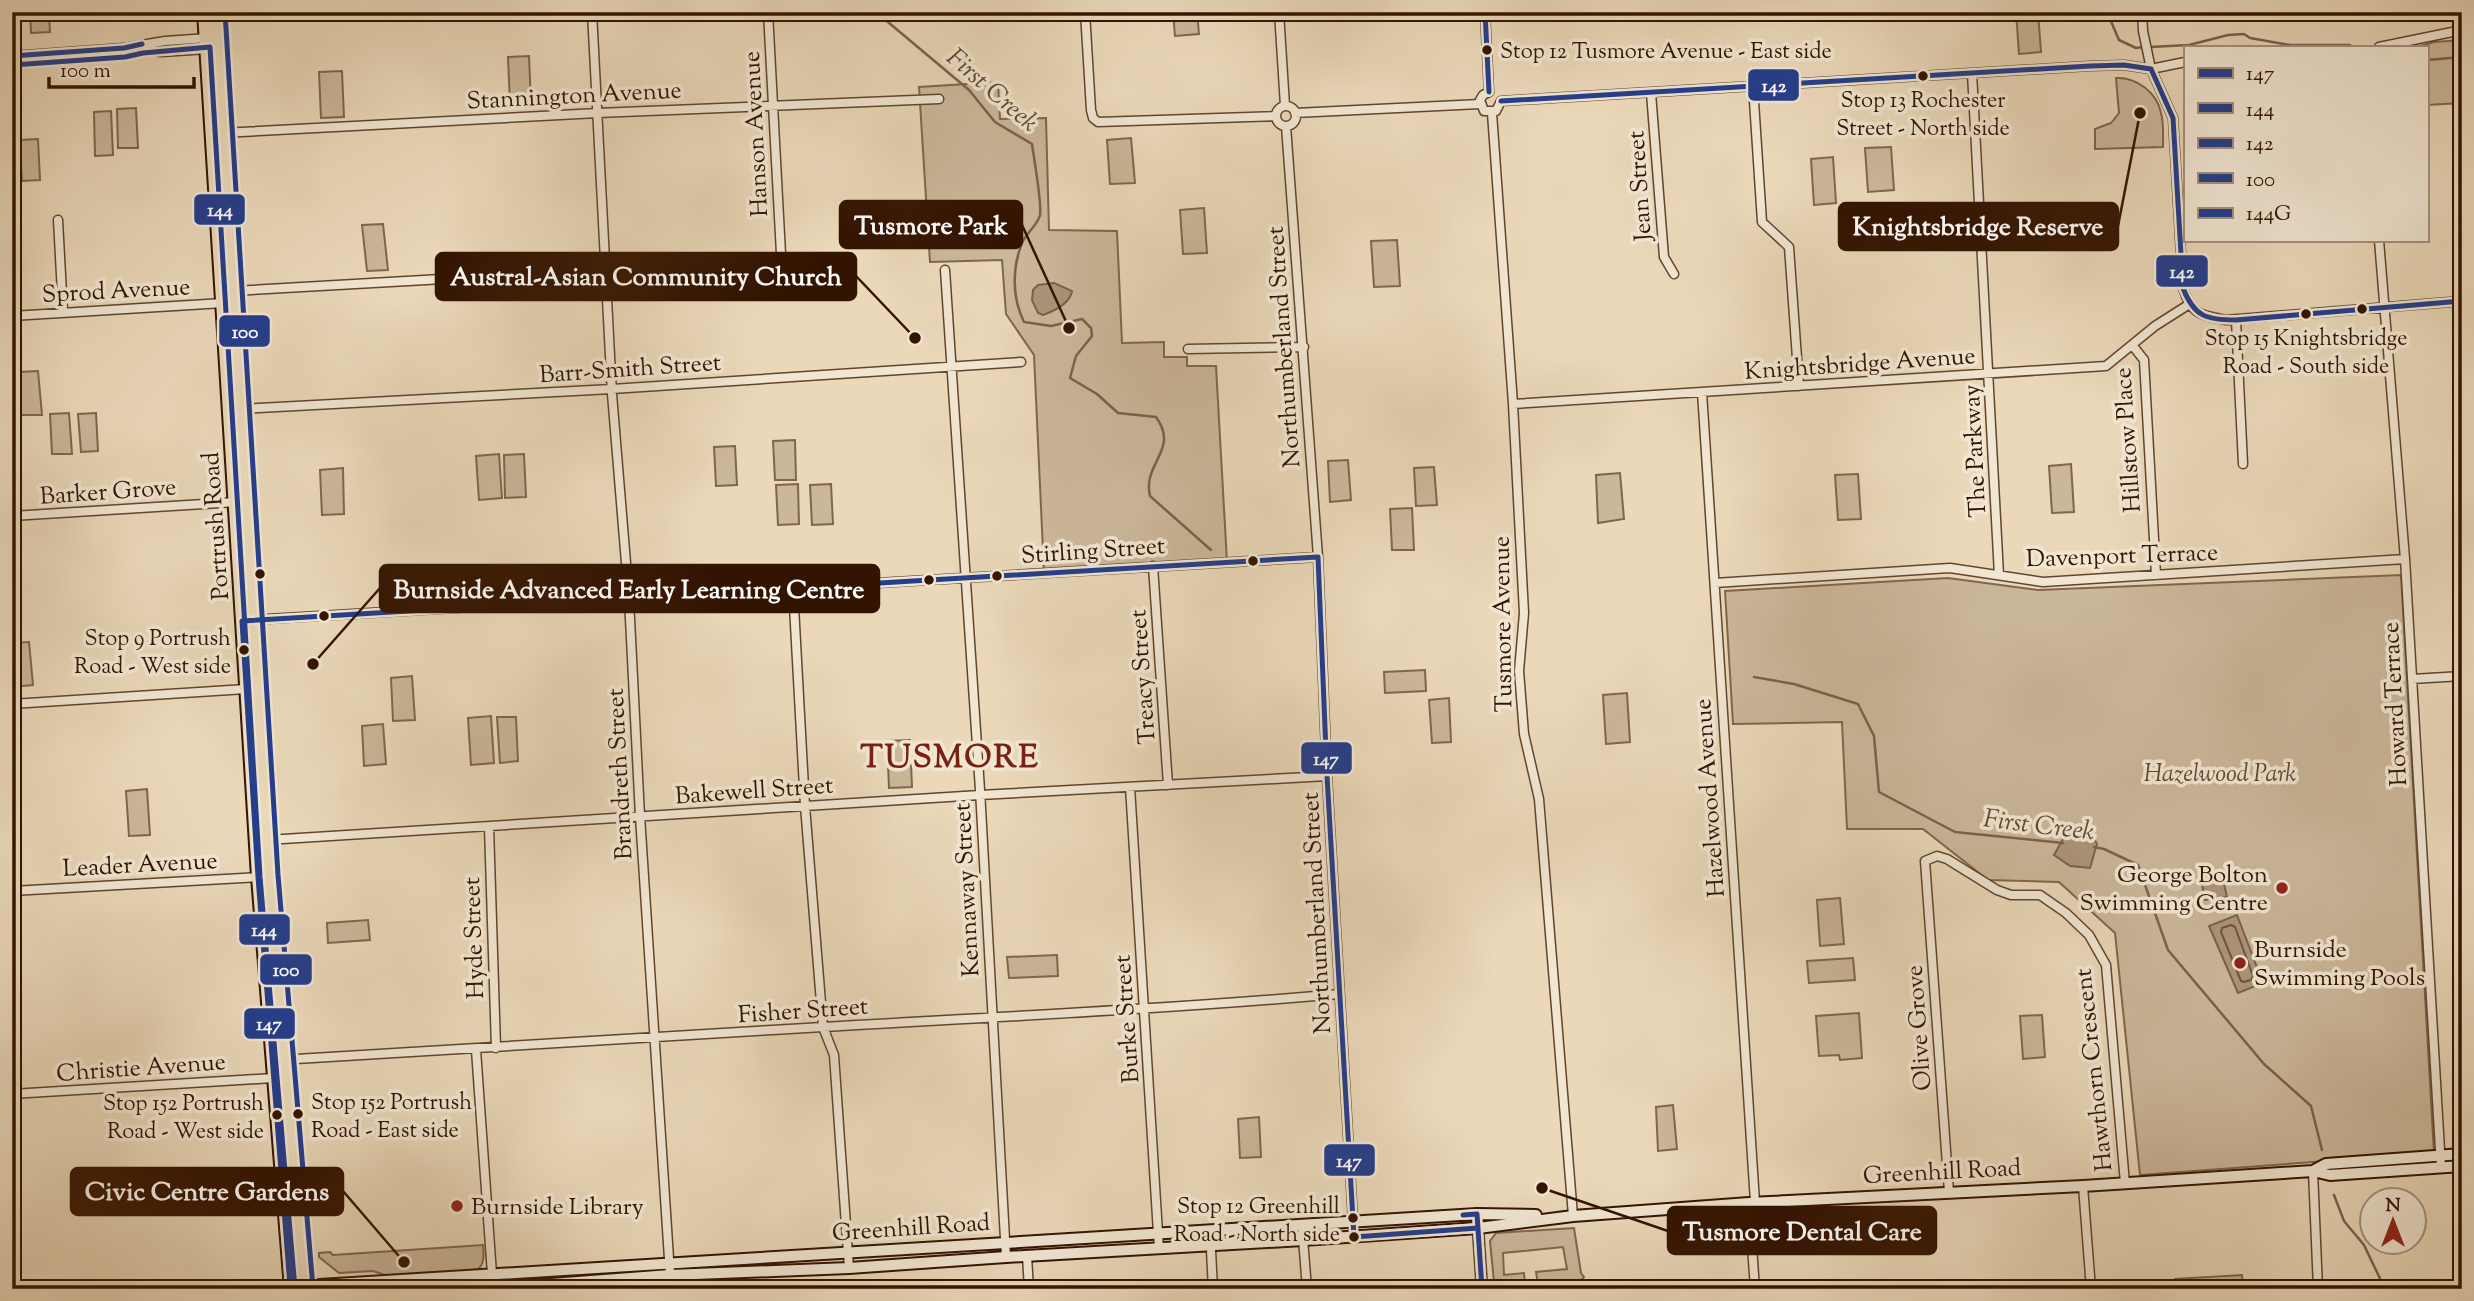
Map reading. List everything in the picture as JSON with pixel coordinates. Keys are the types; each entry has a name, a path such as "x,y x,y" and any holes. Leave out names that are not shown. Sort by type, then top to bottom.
{"highway":[{"name":"Portrush Road","path":"204,12 212,43 234,291 235,409"},
{"name":"Portrush Road","path":"212,43 216,12"},
{"name":"Portrush Road","path":"218,134 223,303 235,409 248,620 267,840 264,876"},
{"name":"Portrush Road","path":"248,620 246,690 264,876 297,1287"},
{"name":"Portrush Road","path":"277,1057 272,1079 297,1287"}],"main road":[{"name":"Greenhill Road","path":"486,1289 670,1275 849,1268 1211,1247 1478,1228 1573,1216 1752,1202 2314,1171 2330,1175 2441,1161 2462,1154"},
{"name":"Greenhill Road","path":"2441,1161 2462,1166"},
{"name":"Greenhill Road","path":"254,1289 1478,1214 1573,1216"}],"street":[{"name":"Brandreth Street","path":"592,12 612,389 629,599 640,816 671,1289"},
{"name":"Hanson Avenue","path":"606,270 773,260 781,254 768,12"},
{"path":"1085,12 1091,110 1093,118 1098,122 1276,116"},
{"path":"1279,12 1285,106"},
{"path":"1485,12 1489,92"},
{"path":"2143,12 2151,69 2173,118 2183,288 2188,305 2201,316 2236,320 2462,301"},
{"path":"2384,46 2462,30"},
{"path":"12,56 124,48 161,52 212,43"},
{"path":"1501,101 2124,65 2151,69 2184,62"},
{"name":"The Parkway","path":"1972,73 1999,575"},
{"path":"1752,86 1762,222 1789,247 1798,386"},
{"path":"1489,92 1498,95 1501,101 1499,109 1492,113 1484,111 1480,104 1483,94 1489,92"},
{"name":"Jean Street","path":"1651,93 1664,257 1674,274"},
{"name":"Stannington Avenue","path":"218,134 598,113 939,99"},
{"path":"1296,113 1480,104"},
{"path":"1285,106 1296,113 1295,120 1286,126 1280,124 1276,116 1278,110 1285,106"},
{"name":"Tusmore Avenue","path":"1492,113 1513,404 1524,613 1519,671 1524,734 1539,799 1573,1216"},
{"name":"Northumberland Street","path":"1286,126 1318,556 1327,776 1354,1237"},
{"path":"58,220 63,312"},
{"name":"Howard Terrace","path":"2379,242 2405,559 2441,1161"},
{"path":"234,291 606,270"},
{"name":"Kennaway Street","path":"945,270 980,795 1006,1257"},
{"name":"Sprod Avenue","path":"12,316 223,303"},
{"name":"Knightsbridge Avenue","path":"1513,404 2106,366 2155,326 2188,305"},
{"path":"2236,320 2243,464"},
{"name":"Hillstow Place","path":"2133,346 2144,360 2156,575"},
{"path":"1188,349 1304,347"},
{"name":"Barr-Smith Street","path":"235,409 612,389 1021,362"},
{"name":"Hazelwood Avenue","path":"1702,392 1752,1202 1755,1289"},
{"name":"Barker Grove","path":"12,516 241,502"},
{"name":"Stirling Street","path":"248,620 1318,556"},
{"name":"Davenport Terrace","path":"1715,583 1950,568 2043,582 2405,559"},
{"name":"Treacy Street","path":"1153,566 1168,785"},
{"path":"793,588 805,806 823,1027 834,1055 849,1268"},
{"path":"2412,679 2462,676"},
{"path":"12,704 246,690"},
{"name":"Bakewell Street","path":"267,840 1327,776"},
{"name":"Burke Street","path":"1130,787 1159,1249"},
{"name":"Hyde Street","path":"489,827 496,1048"},
{"name":"Hawthorn Crescent","path":"1925,861 1937,856 1947,859 2011,895 2040,895 2066,913 2089,936 2106,965 2125,1183"},
{"name":"Olive Grove","path":"1925,861 1949,1192"},
{"name":"Leader Avenue","path":"12,891 264,876"},
{"name":"Fisher Street","path":"277,1057 476,1050 823,1027 1145,1010 1339,993"},
{"path":"476,1050 493,1288"},
{"name":"Christie Avenue","path":"12,1094 272,1079"},
{"path":"2314,1171 2318,1289"},
{"path":"2083,1185 2091,1289"},
{"path":"1478,1214 1482,1289"},
{"path":"1302,1226 1307,1289"},
{"path":"1210,1231 1213,1289"},
{"path":"1027,1256 1029,1289"}],"green space":[{"path":"30,12 49,12 50,32 31,33"},
{"path":"1173,12 1197,12 1199,34 1175,36"},
{"path":"2016,12 2038,12 2041,52 2019,54"},
{"path":"2462,40 2462,103 2428,105 2428,46 2420,46"},
{"path":"529,56 531,103 510,104 508,57"},
{"path":"342,71 344,117 321,118 319,72"},
{"path":"2116,78 2138,83 2155,99 2162,117 2163,147 2095,149 2095,129 2111,123 2119,113"},
{"path":"998,82 1000,119 1046,118 1049,230 1117,231 1122,343 1164,342 1164,357 1187,357 1187,366 1216,366 1227,562 1044,573 1034,355 1006,314 1002,260 930,262 919,87"},
{"path":"136,108 138,148 118,148 117,109"},
{"path":"111,111 113,155 95,156 94,112"},
{"path":"1131,138 1135,183 1110,184 1107,140"},
{"path":"38,139 40,180 22,181 19,140"},
{"path":"1891,147 1894,190 1868,192 1865,148"},
{"path":"1833,157 1836,203 1814,205 1811,159"},
{"path":"1204,208 1207,253 1183,254 1180,210"},
{"path":"383,224 388,270 367,271 362,225"},
{"path":"1397,240 1400,286 1374,287 1371,241"},
{"path":"38,371 42,415 21,415 18,372"},
{"path":"69,413 72,454 52,454 50,414"},
{"path":"96,413 98,451 81,452 78,414"},
{"path":"795,440 796,480 775,480 773,441"},
{"path":"735,446 737,485 716,486 714,447"},
{"path":"499,454 502,498 479,500 476,456"},
{"path":"524,454 526,497 505,498 504,455"},
{"path":"1348,460 1351,500 1330,502 1328,461"},
{"path":"2071,464 2074,512 2052,513 2049,466"},
{"path":"1434,467 1437,505 1416,506 1414,468"},
{"path":"343,468 344,514 322,515 320,470"},
{"path":"1620,473 1624,519 1598,523 1596,475"},
{"path":"1858,474 1861,519 1838,520 1835,475"},
{"path":"798,484 799,524 778,525 776,485"},
{"path":"831,484 833,524 812,525 810,485"},
{"path":"1412,508 1414,550 1392,550 1390,509"},
{"name":"Hazelwood Park","path":"2401,575 2434,1153 2140,1175 2115,933 2059,882 1988,880 1923,829 1847,829 1842,722 1733,724 1725,591 1948,578 2038,590"},
{"path":"29,642 33,685 12,687 12,643"},
{"path":"1425,670 1426,691 1385,693 1384,672"},
{"path":"412,676 415,720 393,721 391,678"},
{"path":"1627,693 1630,742 1606,744 1603,695"},
{"path":"1449,698 1451,742 1432,743 1429,700"},
{"path":"491,716 494,763 471,765 468,718"},
{"path":"497,717 516,717 518,761 500,763"},
{"path":"383,724 386,764 364,766 362,726"},
{"path":"910,740 912,787 889,788 887,741"},
{"path":"147,789 150,835 129,836 126,791"},
{"path":"1840,898 1844,944 1820,946 1817,900"},
{"path":"368,920 370,940 328,943 327,923"},
{"path":"1057,955 1058,976 1009,978 1007,957"},
{"path":"1853,958 1855,980 1809,983 1807,961"},
{"path":"1859,1013 1862,1058 1840,1060 1839,1055 1819,1056 1816,1016"},
{"path":"2042,1015 2045,1057 2023,1059 2020,1016"},
{"path":"1673,1105 1677,1149 1658,1151 1656,1107"},
{"path":"1259,1117 1261,1157 1240,1158 1238,1119"},
{"path":"1574,1228 1581,1273 1584,1277 1576,1286 1561,1282 1538,1284 1536,1272 1567,1269 1563,1247 1503,1253 1504,1275 1524,1273 1525,1285 1505,1287 1494,1282 1490,1241 1496,1233"},
{"path":"483,1245 482,1264 473,1273 339,1273 319,1257 319,1253 330,1252 333,1255"},
{"path":"2242,1275 2243,1289 2176,1289 2175,1279"}],"water":[{"path":"1054,283 1072,291 1071,296 1056,309 1043,315 1038,313 1032,300 1033,290 1038,285"},
{"path":"2067,837 2093,837 2097,844 2090,868 2070,866 2054,855"},
{"path":"2221,870 2227,897 2205,900 2200,874"},
{"name":"Burnside Swimming Pools","path":"2237,915 2263,983 2238,993 2209,926"}],"waterway":[{"name":"First Creek","path":"876,12 969,90 995,122 1032,144 1040,215 1022,243 1016,263 1015,293 1020,313 1024,322 1051,326 1082,319 1091,328 1092,336 1076,356 1070,378 1097,394 1118,413 1156,417 1164,439 1163,448 1151,474 1150,496 1211,550"},
{"path":"2107,12 2119,40 2136,48 2143,47"},
{"path":"2150,47 2189,45 2228,35 2244,34 2250,38 2290,45 2350,45"},
{"path":"2428,60 2462,57"},
{"name":"First Creek","path":"1754,677 1794,684 1858,704 1874,736 1879,792 1955,832 2063,843"},
{"name":"First Creek","path":"2094,847 2138,865 2168,950 2264,1064 2311,1106 2322,1150"},
{"name":"First Creek","path":"2334,1195 2344,1221 2364,1245 2385,1289"}],"transit line":[{"name":"100","path":"225,12 278,875 313,1288"},
{"name":"142","path":"1485,12 1489,92"},
{"name":"144G","path":"12,56 124,48 142,44"},
{"name":"144","path":"13,65 125,57 210,47 260,877 295,1289"},
{"name":"142","path":"1501,101 2090,66 2124,65 2151,69"},
{"name":"142","path":"2151,69 2173,118 2183,288 2197,311 2209,318 2236,320 2462,301"},
{"name":"147","path":"1318,557 1327,776 1354,1237 1478,1228"},
{"name":"147","path":"257,1289 290,1286 258,877 242,621 1318,557"},
{"name":"147","path":"1463,1215 1477,1214 1482,1289"}],"place":[{"name":"Stop 12 Tusmore Avenue - East side","path":"1487,50"},
{"name":"Stop 13 Rochester Street - North side","path":"1923,76"},
{"name":"Knightsbridge Reserve","path":"2140,113"},
{"name":"Stop 15 Knightsbridge Road - South side","path":"2306,314"},
{"name":"Tusmore Park","path":"1069,328"},
{"name":"Austral-Asian Community Church","path":"915,338"},
{"name":"Stop 9 Portrush Road - West side","path":"244,650"},
{"name":"Burnside Advanced Early Learning Centre","path":"313,664"},
{"name":"George Bolton Swimming Centre","path":"2282,888"},
{"name":"Burnside Swimming Pools","path":"2240,963"},
{"name":"Stop 152 Portrush Road - East side","path":"298,1114"},
{"name":"Stop 152 Portrush Road - West side","path":"277,1115"},
{"name":"Tusmore Dental Care","path":"1542,1188"},
{"name":"Burnside Library","path":"457,1206"},
{"name":"Stop 12 Greenhill Road - North side","path":"1353,1218"},
{"name":"Civic Centre Gardens","path":"404,1262"}],"district":[{"name":"TUSMORE","path":"950,756"}]}
